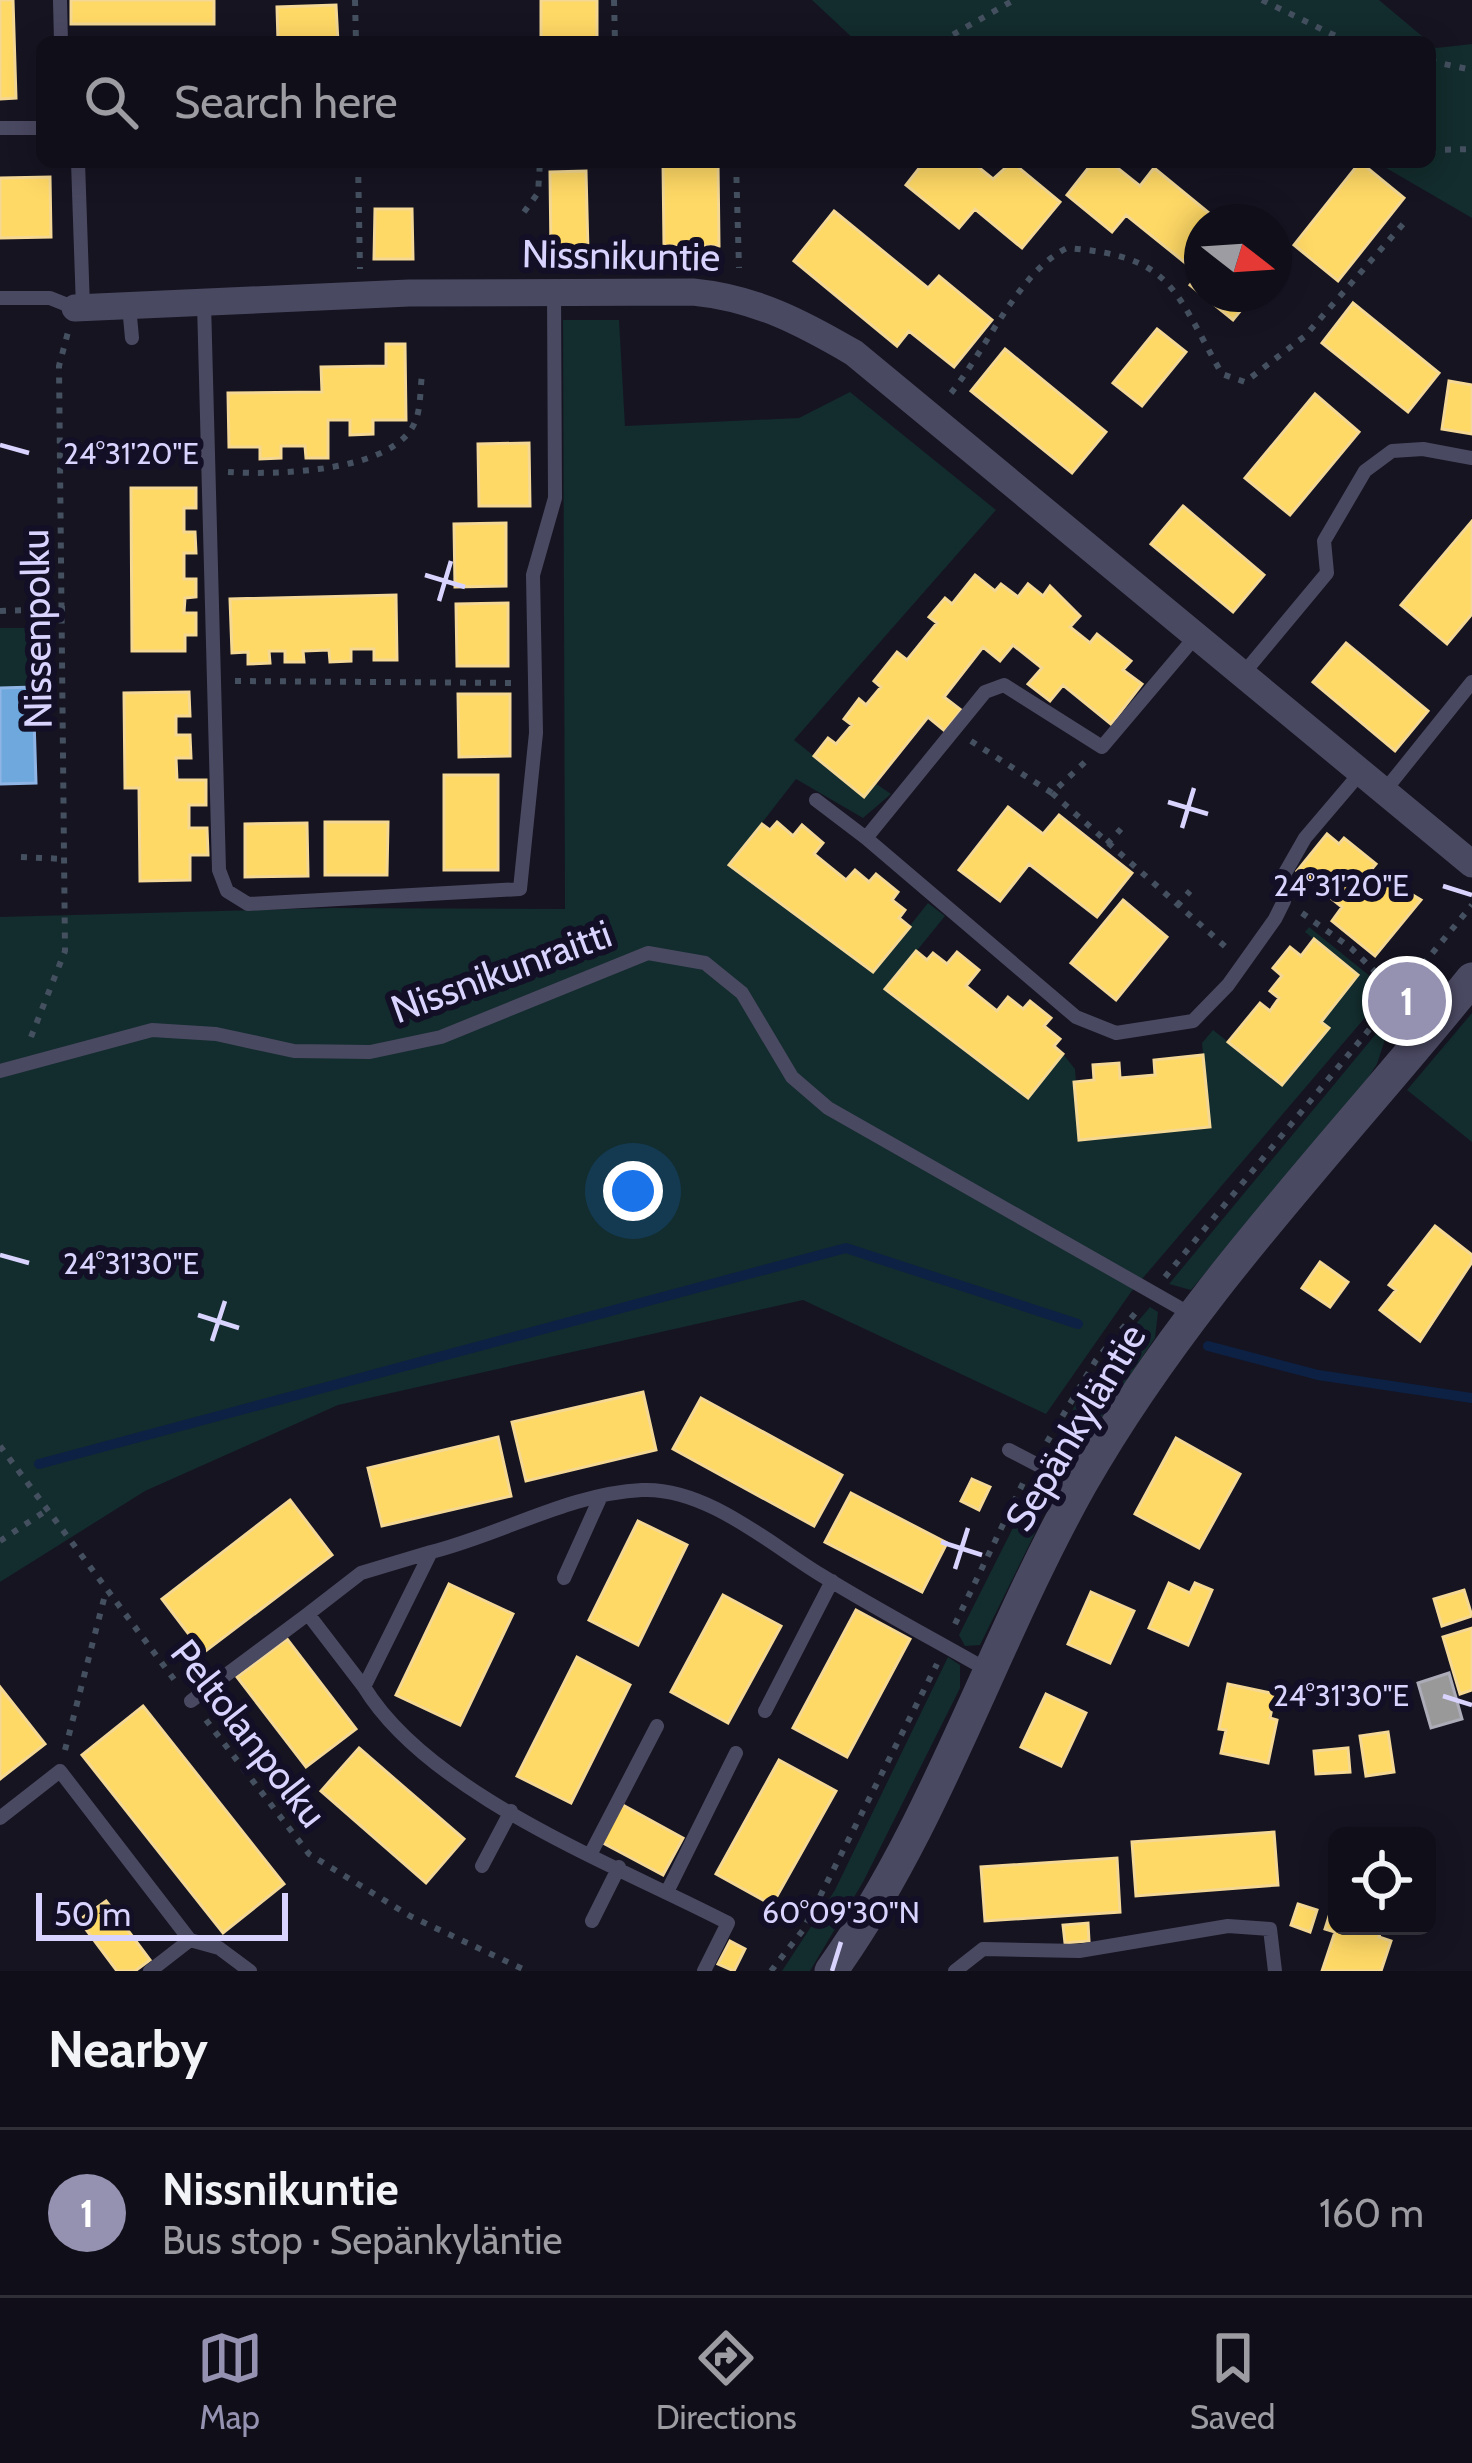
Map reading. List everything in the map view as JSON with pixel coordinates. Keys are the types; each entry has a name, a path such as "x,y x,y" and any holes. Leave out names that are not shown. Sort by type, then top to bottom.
{"street":[{"name":"Nissnikuntie","path":"79,308 554,290 739,297 796,319 854,353 1472,864"},
{"name":"Sepänkyläntie","path":"831,1971 878,1892 1080,1487 1133,1397 1472,979"}],"lane":[{"path":"60,0 61,36"},
{"path":"0,128 36,128"},
{"path":"0,298 50,298 79,308 78,168"},
{"path":"204,303 220,870 227,891 248,904 520,889 538,684 533,575 555,498 554,290"},
{"path":"129,306 132,338"},
{"path":"1243,674 1327,573 1324,541 1365,471 1392,451 1423,449 1472,458"},
{"path":"866,838 985,692 1004,685 1102,747 1196,636"},
{"path":"1386,789 1472,682"},
{"path":"816,800 1076,1017 1116,1033 1193,1021 1244,962 1284,901 1285,873 1305,838 1362,771"},
{"name":"Nissnikunraitti","path":"0,1070 152,1030 216,1034 294,1051 370,1052 442,1037 648,953 705,963 742,993 793,1077 828,1108 1195,1316"},
{"path":"1010,1450 1080,1487"},
{"path":"190,1701 361,1573 601,1496 644,1490 678,1494 789,1549 832,1581 989,1671"},
{"path":"564,1578 601,1496"},
{"path":"364,1687 431,1552"},
{"path":"765,1711 832,1581"},
{"path":"308,1614 386,1724 432,1763 511,1811 728,1923 704,1971"},
{"path":"591,1853 657,1726"},
{"path":"668,1892 736,1753"},
{"path":"0,1818 60,1771 190,1940 219,1948 250,1971"},
{"path":"482,1866 511,1811"},
{"path":"592,1921 619,1867"},
{"path":"955,1971 982,1949 1079,1951 1228,1926 1270,1929 1275,1971"},
{"path":"150,1971 190,1940"}],"path":[{"path":"355,0 356,36"},
{"path":"614,0 614,36"},
{"path":"951,36 1015,0"},
{"path":"1262,0 1336,36"},
{"path":"1436,62 1472,70"},
{"path":"1436,150 1472,149"},
{"path":"358,168 360,296"},
{"path":"524,212 538,193 540,168"},
{"path":"736,168 739,297"},
{"path":"932,417 985,352 1030,275 1067,248 1133,257 1160,271 1222,374 1246,382 1305,336 1404,223"},
{"name":"Nissenpolku","path":"19,1065 65,951 59,366 79,308"},
{"path":"207,470 327,472 398,442 415,424 422,375"},
{"path":"0,611 64,609"},
{"path":"213,681 440,678 538,684"},
{"path":"954,730 1052,793 1244,962"},
{"path":"1052,793 1102,747"},
{"path":"1108,844 1120,829"},
{"path":"21,857 65,860"},
{"path":"1177,906 1190,891"},
{"path":"1284,901 1351,948 1398,994"},
{"name":"Peltolanpolku","path":"0,1446 44,1512 309,1854 410,1916 526,1971"},
{"path":"0,1541 44,1512"},
{"path":"60,1771 106,1591"}],"green space":[{"path":"812,0 1379,0 1422,36 851,36"},
{"path":"1472,44 1472,218 1386,168 1436,168 1436,48"},
{"path":"563,320 619,320 625,426 799,418 850,392 996,510 794,740 864,796 875,783 891,794 863,818 796,779 729,865 873,972 928,903 945,916 885,990 1029,1097 1063,1054 1075,1069 1080,1140 1209,1127 1202,1043 1213,1030 1283,1085 1328,1029 1321,1022 1358,975 1305,932 1309,927 1381,985 1380,1000 1131,1292 1046,1414 803,1300 338,1405 145,1491 0,1582 0,917 331,908 565,909"},
{"path":"0,628 44,628 45,687 0,688"},
{"path":"1394,1012 1377,1064 1366,1081 1191,1290 1169,1284"},
{"path":"1472,1013 1472,1142 1407,1090"},
{"path":"1150,1307 1158,1312 1155,1338 1086,1441 1077,1447 1062,1444 1084,1390"},
{"path":"1031,1492 1043,1505 1037,1529 980,1645 965,1646 959,1635"},
{"path":"948,1657 960,1665 960,1688 863,1882 810,1971 782,1971 835,1890"}],"building: Homes":[{"path":"0,0 13,0 16,98 0,99"},
{"path":"71,0 214,0 214,24 71,24"},
{"path":"541,0 597,0 597,36 541,36"},
{"path":"336,5 338,36 278,36 277,7"},
{"path":"663,168 718,168 719,246 664,246"},
{"path":"919,168 979,168 993,179 1005,168 1019,168 1060,202 1022,248 975,209 959,228 906,185"},
{"path":"1088,168 1118,168 1140,186 1154,168 1198,204 1184,204 1184,262 1126,215 1112,232 1067,195"},
{"path":"1355,168 1367,168 1404,198 1338,281 1294,245"},
{"path":"586,171 588,252 551,253 550,172"},
{"path":"50,177 51,237 0,238 0,178"},
{"path":"375,209 412,209 413,259 374,259"},
{"path":"834,211 928,288 939,276 992,320 954,367 909,331 897,346 794,261"},
{"path":"1353,303 1439,373 1408,412 1322,343"},
{"path":"1157,329 1186,352 1142,406 1113,383"},
{"path":"386,344 405,344 406,420 373,420 373,434 350,435 350,420 328,420 328,458 306,458 305,446 281,446 281,458 260,459 260,447 229,447 228,393 322,392 321,367 386,366"},
{"path":"1005,349 1106,432 1072,473 971,391"},
{"path":"1449,381 1472,385 1472,434 1442,429"},
{"path":"1315,394 1359,432 1290,515 1245,478"},
{"path":"529,443 530,506 479,506 478,444"},
{"path":"131,488 196,488 196,508 184,508 184,532 195,532 196,553 184,553 184,579 196,579 196,597 185,598 184,613 196,613 196,635 185,635 185,651 132,651"},
{"path":"1183,506 1264,575 1233,612 1151,544"},
{"path":"1472,521 1472,614 1447,644 1401,605"},
{"path":"506,523 506,586 455,587 454,524"},
{"path":"975,575 995,591 1001,584 1018,597 1028,584 1043,596 1050,586 1080,616 1070,627 1090,643 1097,634 1131,661 1123,670 1142,684 1111,724 1063,685 1050,701 1028,684 1042,668 1013,645 1000,661 983,647 944,697 961,710 945,731 928,717 864,797 814,756 828,738 836,744 852,725 844,719 859,699 866,705 881,687 874,681 897,652 907,660 937,623 929,617 945,598 952,604"},
{"path":"396,595 397,660 374,660 374,649 351,649 351,661 330,662 329,650 303,651 304,662 285,662 285,651 269,651 270,663 248,664 248,652 232,653 230,599"},
{"path":"508,603 508,666 457,666 456,604"},
{"path":"1346,643 1428,711 1395,751 1313,682"},
{"path":"189,692 190,716 176,716 176,735 190,735 191,758 176,758 177,780 206,780 206,805 189,805 189,828 207,828 208,855 190,855 190,880 140,881 139,788 125,788 124,693"},
{"path":"458,694 510,694 510,756 459,757"},
{"path":"444,775 498,775 498,870 444,870"},
{"path":"1008,807 1043,834 1059,815 1132,873 1097,917 1029,864 1000,901 959,870"},
{"path":"325,822 388,822 387,875 325,875"},
{"path":"777,822 793,836 802,825 823,843 814,854 846,880 855,870 869,882 876,874 898,892 892,900 905,910 899,918 910,927 873,972 729,865 762,824 770,830"},
{"path":"307,823 308,876 245,877 245,824"},
{"path":"1327,834 1339,844 1344,838 1376,864 1371,870 1421,900 1375,956 1332,921 1342,907 1297,871"},
{"path":"1123,900 1167,937 1116,1000 1071,963"},
{"path":"1314,939 1358,975 1321,1022 1329,1028 1282,1085 1228,1042 1260,1003 1270,1011 1279,998 1270,991 1282,976 1273,968 1290,947 1301,956"},
{"path":"916,951 927,960 933,953 947,964 957,952 979,970 966,986 997,1011 1008,997 1023,1009 1030,1001 1051,1018 1044,1026 1060,1039 1054,1046 1063,1054 1028,1098 885,989"},
{"path":"1203,1055 1210,1127 1079,1140 1074,1082 1094,1080 1093,1065 1119,1063 1120,1078 1155,1075 1154,1060"},
{"path":"1435,1226 1472,1255 1472,1262 1420,1341 1380,1310 1396,1290 1389,1285"},
{"path":"1320,1262 1348,1282 1330,1307 1302,1288"},
{"path":"643,1392 656,1450 526,1481 512,1422"},
{"path":"701,1398 842,1475 814,1526 673,1449"},
{"path":"498,1437 511,1496 382,1526 368,1468"},
{"path":"1176,1438 1240,1474 1199,1548 1135,1514"},
{"path":"972,1479 990,1487 979,1510 961,1501"},
{"path":"851,1493 947,1543 922,1592 825,1542"},
{"path":"290,1500 332,1555 203,1653 162,1599"},
{"path":"638,1521 687,1545 638,1645 589,1620"},
{"path":"1169,1583 1190,1593 1195,1583 1212,1590 1188,1645 1149,1628"},
{"path":"449,1584 513,1614 460,1725 396,1695"},
{"path":"1464,1590 1472,1616 1442,1626 1434,1599"},
{"path":"1091,1592 1134,1611 1110,1663 1068,1644"},
{"path":"723,1595 781,1626 728,1723 671,1692"},
{"path":"856,1610 910,1639 847,1757 793,1728"},
{"path":"1472,1628 1472,1690 1460,1694 1443,1637"},
{"path":"287,1639 356,1729 306,1767 237,1677"},
{"path":"577,1657 630,1685 571,1803 517,1776"},
{"path":"1228,1684 1275,1694 1270,1718 1277,1720 1268,1763 1221,1753 1226,1730 1219,1729"},
{"path":"0,1687 45,1744 0,1779"},
{"path":"1046,1694 1086,1713 1061,1766 1021,1747"},
{"path":"143,1706 284,1884 223,1933 82,1755"},
{"path":"1388,1732 1394,1772 1366,1776 1360,1736"},
{"path":"359,1748 464,1839 426,1883 321,1791"},
{"path":"1348,1748 1350,1772 1316,1774 1314,1751"},
{"path":"779,1760 836,1791 772,1905 716,1874"},
{"path":"621,1804 683,1838 663,1875 601,1842"},
{"path":"1274,1832 1278,1885 1136,1896 1132,1842"},
{"path":"1117,1858 1120,1912 985,1921 981,1867"},
{"path":"106,1901 150,1960 135,1971 117,1971 79,1920"},
{"path":"1298,1904 1317,1910 1310,1932 1291,1925"},
{"path":"1088,1923 1089,1941 1065,1943 1063,1925"},
{"path":"1334,1935 1380,1935 1391,1941 1381,1971 1322,1971"},
{"path":"730,1941 745,1949 734,1971 718,1964"}],"building: Schools":[{"path":"33,687 36,783 0,784 0,688"}],"building: Industry":[{"path":"1449,1673 1462,1719 1431,1728 1418,1683"}],"waterway":[{"path":"39,1464 846,1248 1078,1324"},
{"path":"1208,1346 1318,1375 1472,1398"}],"place":[{"name":"Nissnikuntie","path":"1407,1001"}]}
